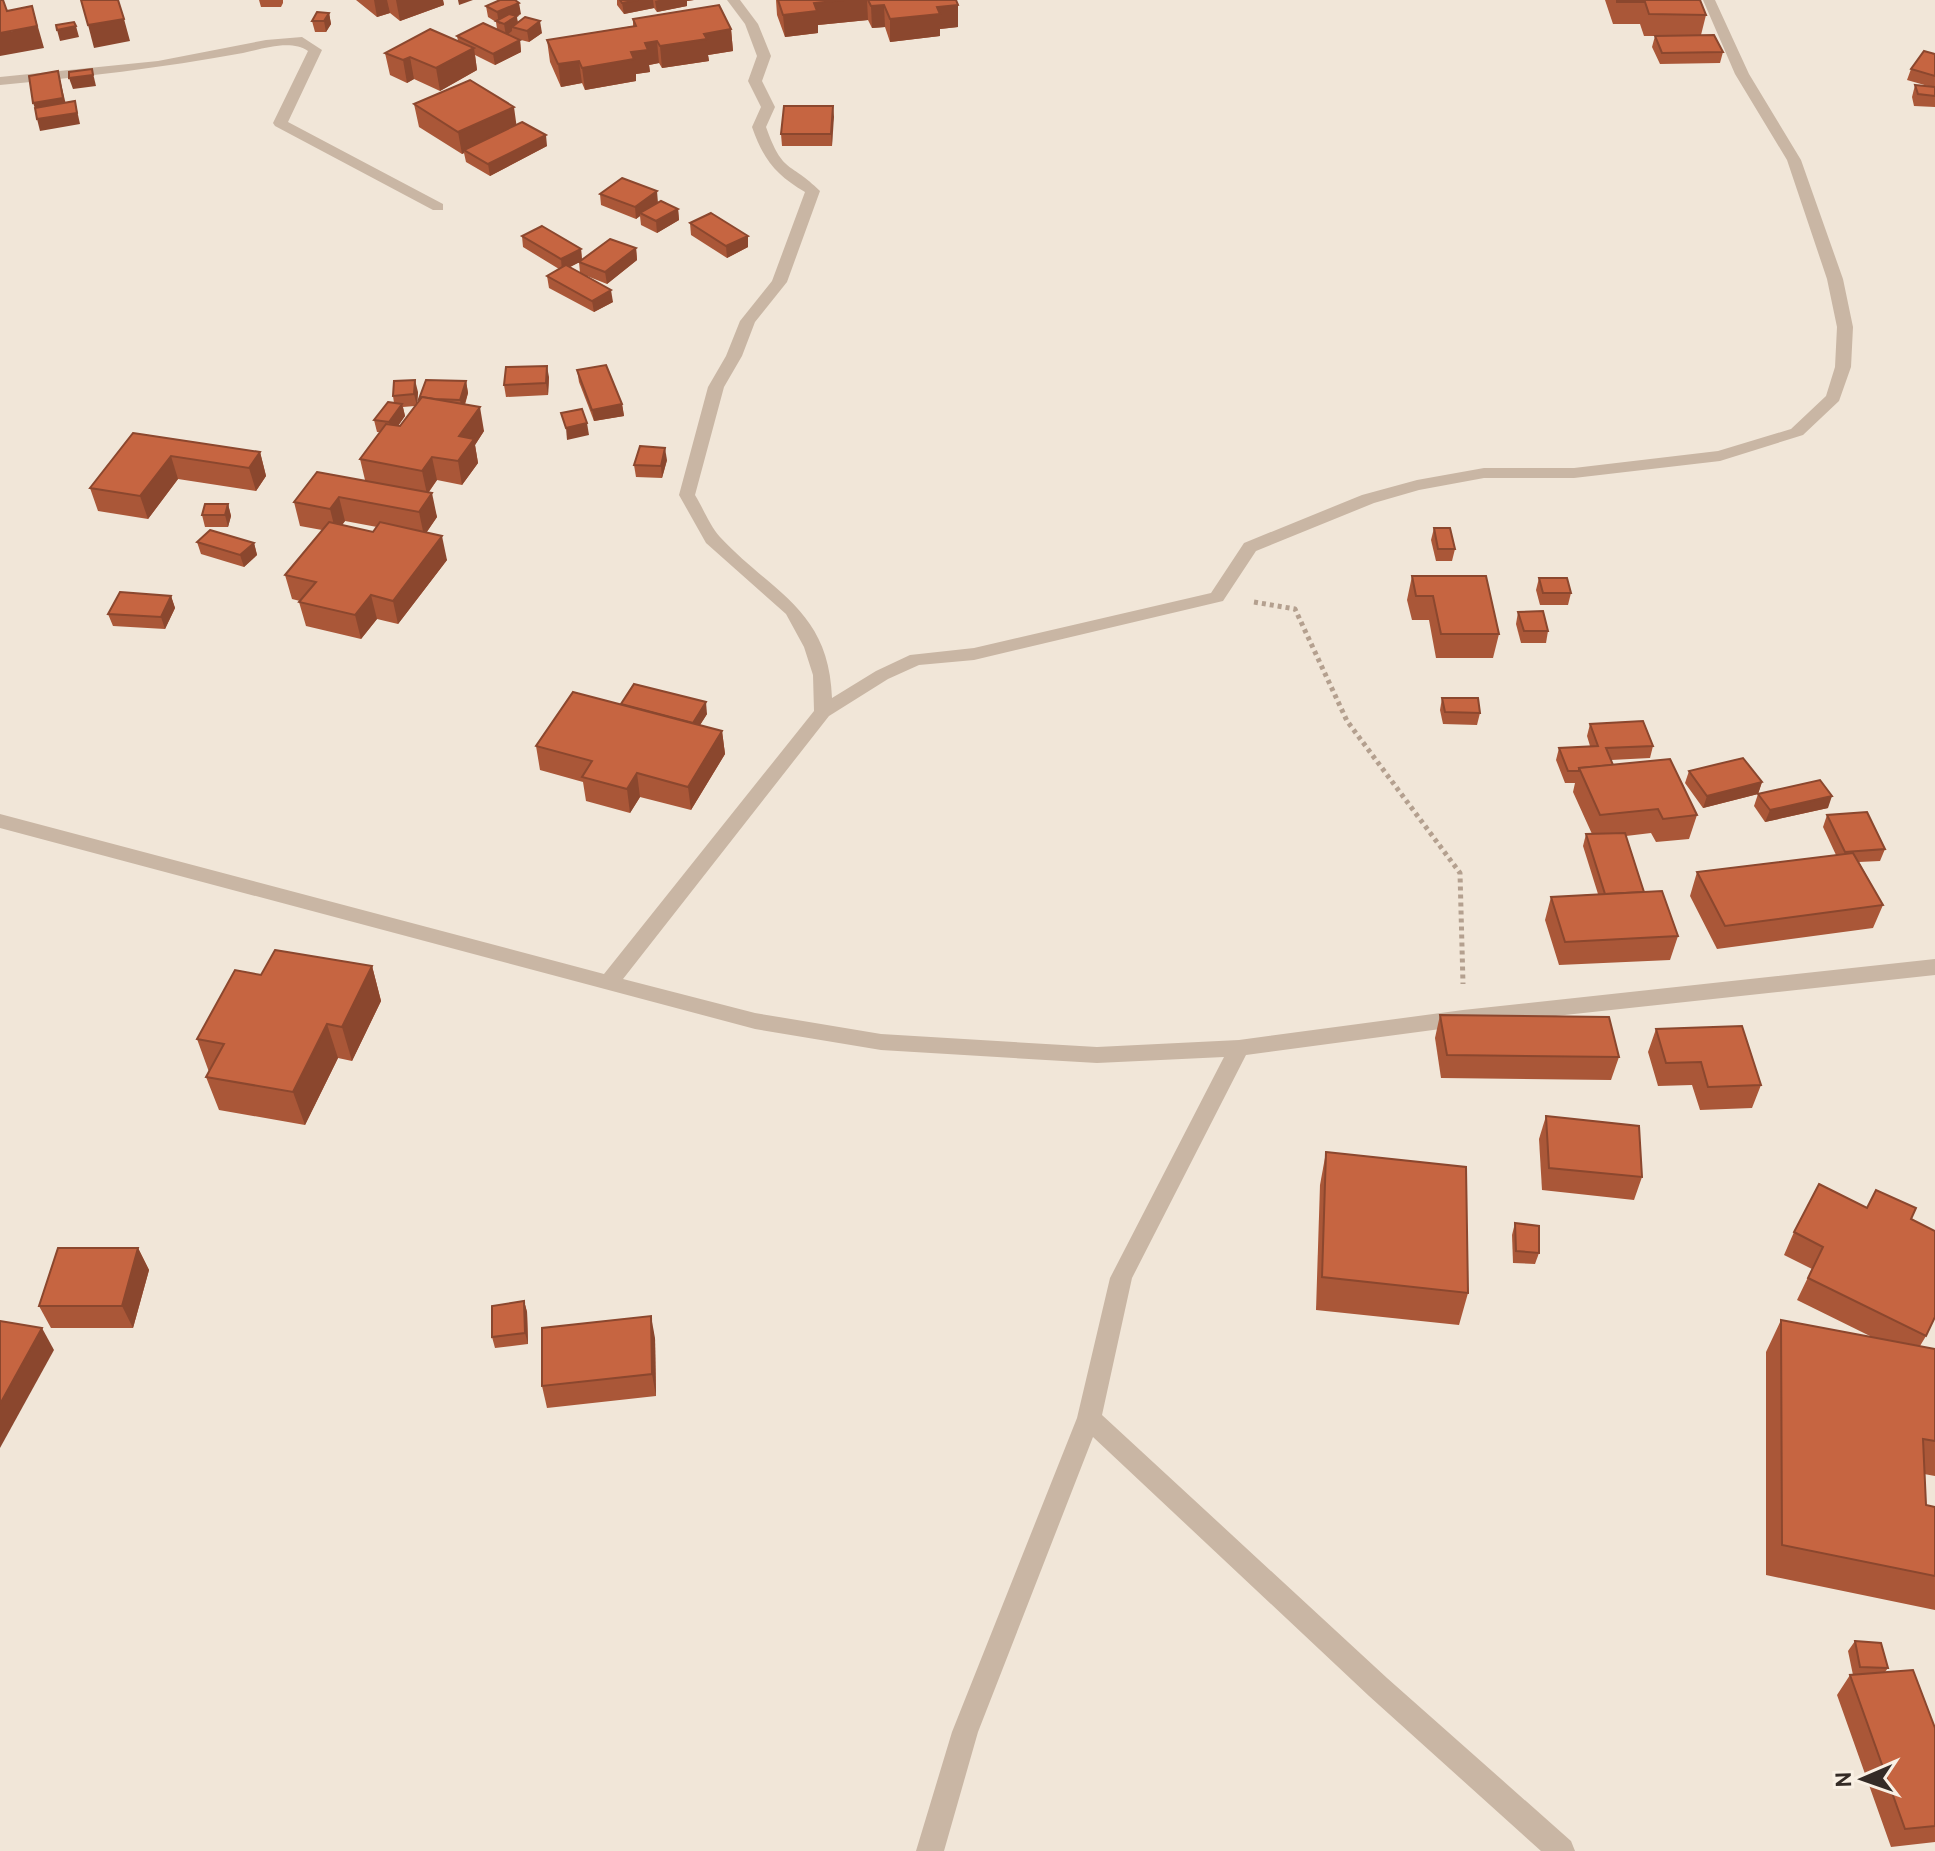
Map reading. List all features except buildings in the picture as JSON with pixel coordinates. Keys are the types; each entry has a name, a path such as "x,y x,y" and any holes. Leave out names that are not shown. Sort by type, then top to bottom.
{"street":[{"path":"733,0 751,24 764,56 755,81 768,107 759,127 766,149 775,169 813,191 779,282 748,321 734,356 716,387 687,495 712,539 793,611 813,647 822,675 823,712"},
{"path":"608,983 823,712 882,675 916,659 974,654 1217,597 1250,547 1368,499 1417,485 1484,473 1574,473 1720,456 1797,432 1833,398 1843,367 1845,327 1835,279 1794,160 1742,74 1712,14 1709,0"},
{"path":"0,81 158,65 266,44 302,41 315,50 280,123 438,207"},
{"path":"0,821 755,1021 881,1042 1097,1055 1239,1048 1463,1018 1935,967"},
{"path":"930,1851 965,1732 1089,1418 1121,1278 1239,1048"},
{"path":"1089,1418 1378,1687 1561,1851"}],"path":[{"path":"1217,597 1295,609 1347,721 1460,873 1463,1018"}]}
